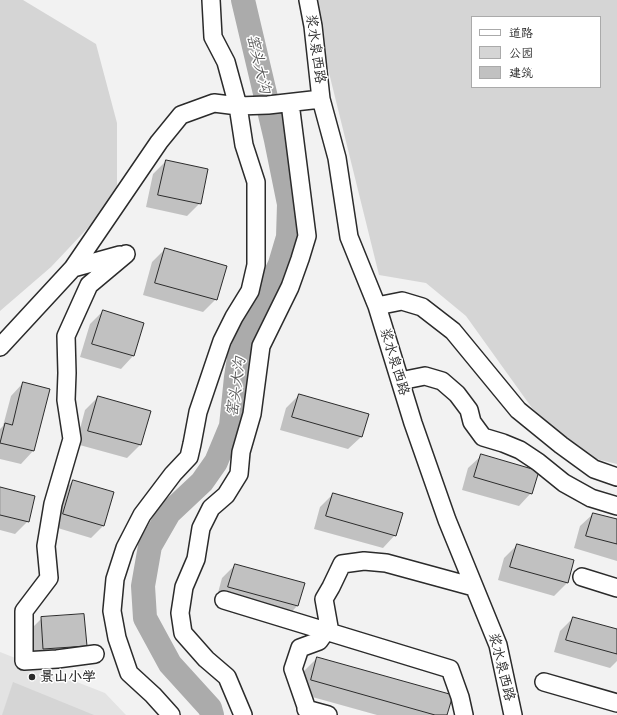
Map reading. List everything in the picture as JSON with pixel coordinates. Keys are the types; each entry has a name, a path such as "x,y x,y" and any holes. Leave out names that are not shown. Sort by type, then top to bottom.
{"street":[{"path":"171,715 129,673 117,638 112,611 115,579 125,548 142,515 173,474 189,457 198,412 222,341 234,317 250,291 256,265 256,182 244,145 238,106 226,62 213,37 211,0"},
{"name":"浆水泉西路","path":"308,0 313,26 321,99 337,158 349,237 377,306 413,423 447,520 498,645 513,715"},
{"path":"0,347 73,268 159,142 181,115 214,103 238,106 290,103 321,99"},
{"path":"242,715 227,677 206,659 183,632 180,614 184,587 196,560 201,528 211,508 226,495 239,474 241,452 252,414 261,346 290,286 307,236 290,103"},
{"path":"73,268 126,254 89,285 66,336 66,400 72,439 53,504 46,546 49,578 24,611 24,661 57,659 95,654"},
{"path":"377,306 402,301 422,307 453,331 518,410 561,445 594,469 617,477"},
{"path":"400,381 424,376 442,381 457,394 469,410 472,422 483,437 520,450 538,462 564,483 591,498 617,506"},
{"path":"328,715 307,712 294,669 300,648 319,641 329,627 324,598 332,587 342,564 364,561 386,562 474,587"},
{"path":"582,577 617,588"},
{"path":"224,600 450,669 460,697 464,715"},
{"path":"544,682 617,703"}],"shaded area":[{"name":"景山小学","path":"0,652 105,693 126,715 0,715"}],"green space":[{"path":"0,0 23,0 96,44 117,123 117,197 51,267 0,311"},
{"path":"311,0 617,0 617,464 588,457 532,408 466,316 426,283 379,275"},
{"path":"13,682 94,715 2,715"}],"building":[{"path":"166,160 208,169 201,204 158,195"},
{"path":"165,248 227,266 217,300 155,283"},
{"path":"103,310 144,323 134,356 92,344"},
{"path":"23,382 50,389 34,451 0,443 5,423 12,425"},
{"path":"299,394 369,414 362,437 292,417"},
{"path":"98,396 151,411 141,445 88,431"},
{"path":"481,454 539,471 532,494 474,477"},
{"path":"73,480 114,492 104,526 63,514"},
{"path":"0,487 35,496 29,522 0,515"},
{"path":"333,493 403,513 396,536 326,516"},
{"path":"593,513 617,519 617,544 586,536"},
{"path":"517,544 574,560 568,583 510,567"},
{"path":"235,564 305,583 298,606 228,587"},
{"path":"84,614 87,646 43,649 41,617"},
{"path":"573,617 617,629 617,654 566,640"},
{"path":"317,657 453,695 447,715 435,715 311,680"}],"waterway":[{"name":"窑头大沟","path":"212,715 210,708 170,664 145,618 143,586 150,546 169,513 202,482 216,462 231,426 239,358 255,317 280,264 288,237 289,204 276,140 243,0"}],"place":[{"name":"景山小学","path":"32,677"}]}
